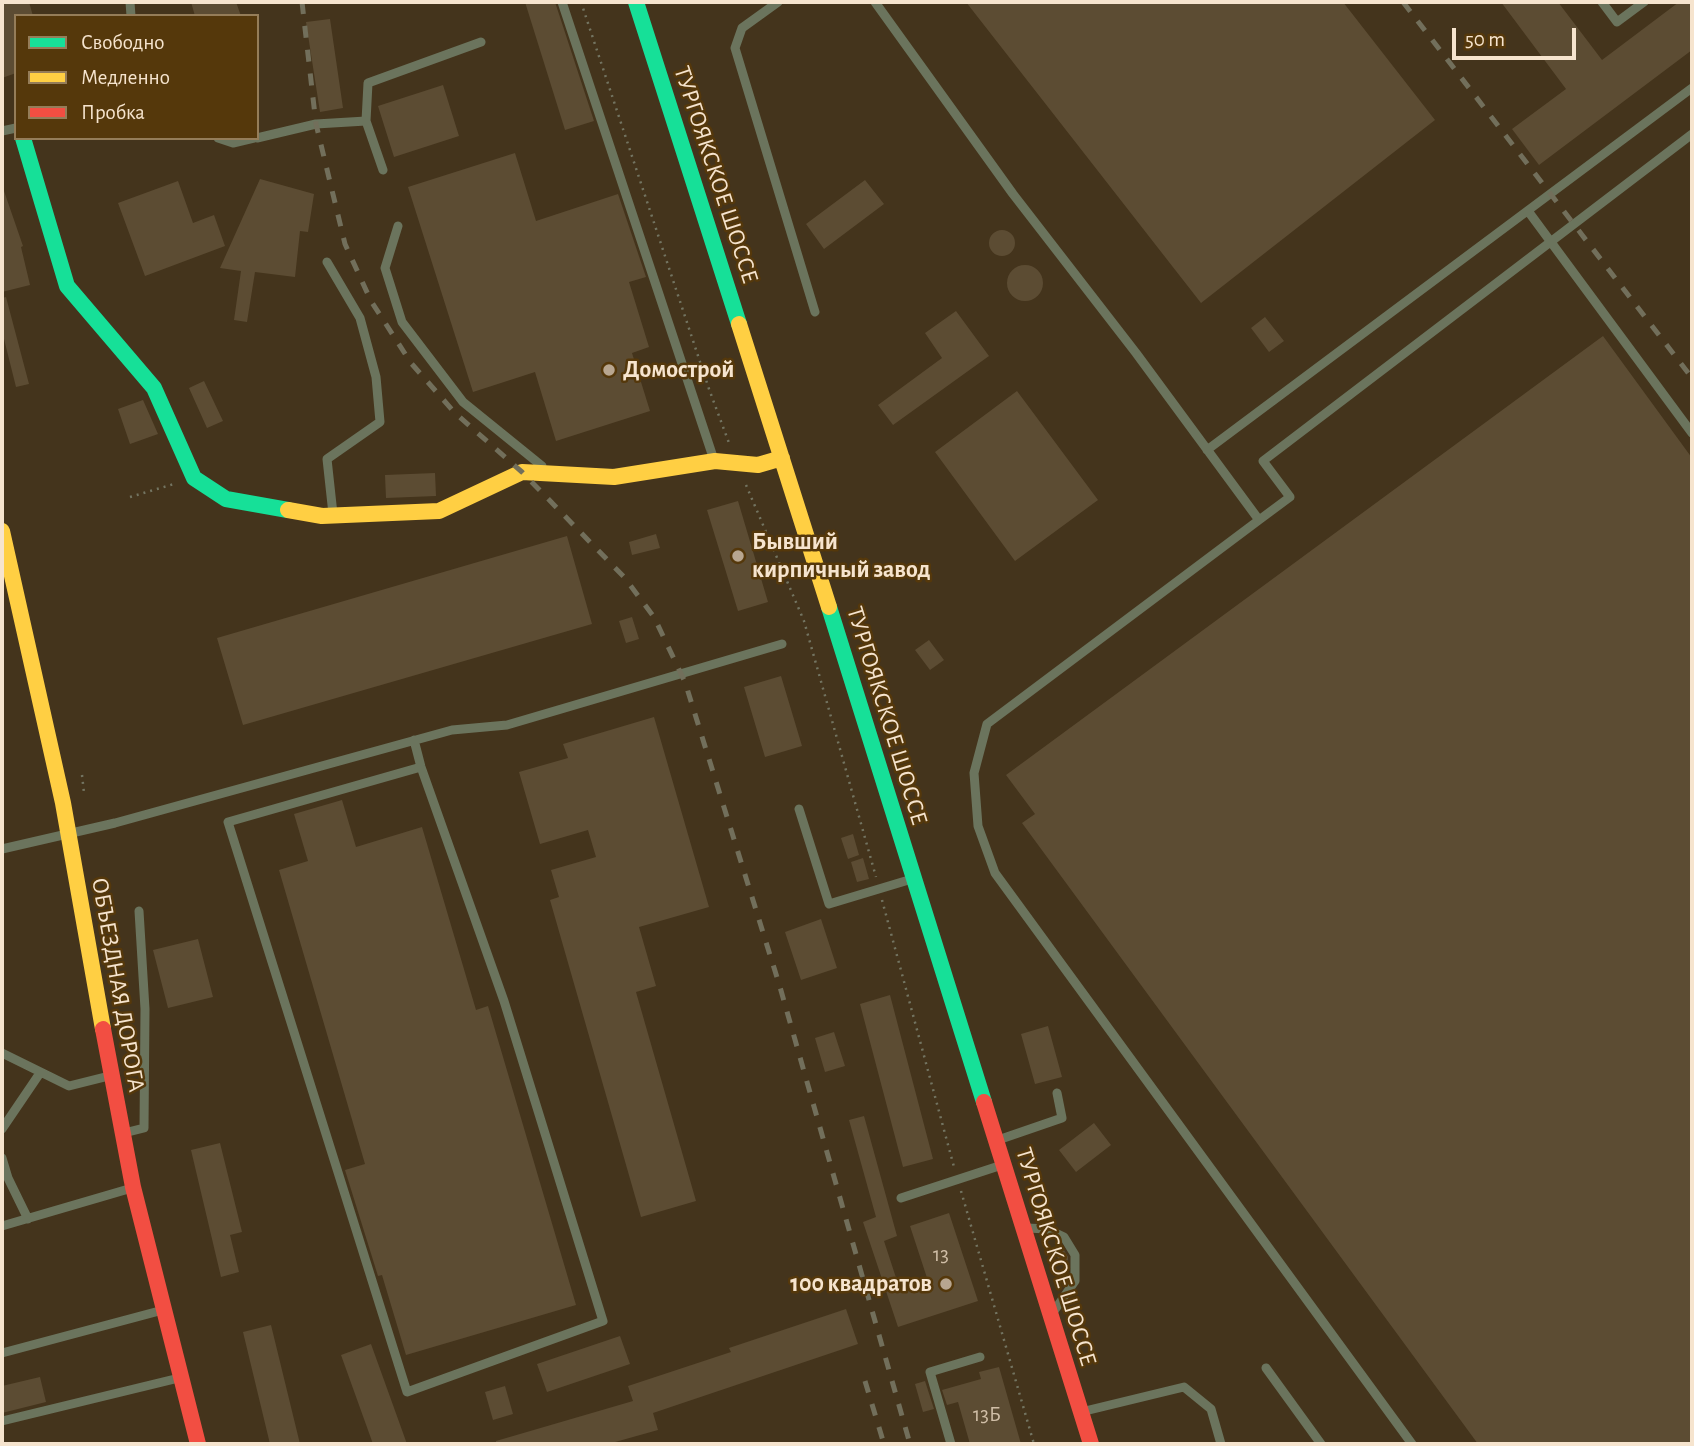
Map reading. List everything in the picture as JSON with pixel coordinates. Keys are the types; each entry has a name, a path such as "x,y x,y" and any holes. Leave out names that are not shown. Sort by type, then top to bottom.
{"main road":[{"name":"ТУРГОЯКСКОЕ ШОССЕ","path":"636,2 1091,1444"},
{"path":"24,140 67,286 154,388 194,478 226,499 322,516 439,511 522,472 614,477 715,461 758,466 782,458"},
{"name":"ОБЪЕЗДНАЯ ДОРОГА","path":"2,531 63,803 122,1134 198,1444"}],"lane":[{"path":"562,2 715,461"},
{"path":"778,2 742,28 735,48 815,313"},
{"path":"875,2 1013,194 1259,520"},
{"path":"1602,2 1617,22 1644,2"},
{"path":"383,170 366,121 368,83 481,42"},
{"path":"1207,450 1692,88"},
{"path":"259,137 316,124 366,121"},
{"path":"1412,1444 995,873 978,826 974,773 987,724 1290,497 1263,461 1692,134"},
{"path":"224,140 233,143 247,140"},
{"path":"1528,211 1692,433"},
{"path":"398,226 385,268 402,322 463,402 552,474"},
{"path":"327,262 360,318 376,377 380,422 327,459 333,515"},
{"path":"2,849 115,823 452,730 507,725 782,644"},
{"path":"414,740 421,767 504,1001 603,1321 407,1392 228,822 421,767"},
{"path":"799,809 829,904 914,878"},
{"path":"122,1134 144,1128 145,1009 139,911"},
{"path":"2,1053 69,1086 111,1075"},
{"path":"2,1129 40,1073"},
{"path":"996,1140 1062,1118 1057,1093"},
{"path":"2,1158 8,1178 28,1219"},
{"path":"901,1198 1003,1165"},
{"path":"2,1226 134,1187"},
{"path":"1023,1228 1047,1229 1064,1237 1074,1255 1075,1281 1051,1315"},
{"path":"2,1353 165,1310"},
{"path":"951,1444 930,1372 980,1357"},
{"path":"1266,1368 1321,1444"},
{"path":"2,1420 181,1377"},
{"path":"1081,1412 1184,1387 1210,1409 1221,1444"}],"path":[{"path":"581,2 709,389 737,463 804,621 958,1180 1034,1444"},
{"path":"130,497 194,478"}],"building":[{"path":"2,2 29,2 32,14 14,14 14,74 2,78"},
{"path":"191,2 236,2 240,14 194,14"},
{"path":"525,2 555,2 594,121 565,130"},
{"path":"966,2 1343,2 1435,120 1201,303"},
{"path":"1501,2 1558,2 1602,60 1679,2 1692,2 1692,50 1539,165 1512,129 1566,89"},
{"path":"330,19 343,108 320,112 306,22"},
{"path":"443,85 459,136 394,157 378,106"},
{"path":"515,153 536,221 618,194 646,277 629,282 649,347 632,353 650,411 556,441 535,372 473,392 408,187"},
{"path":"260,179 314,194 308,232 300,231 295,277 255,272 247,322 234,320 241,271 220,268"},
{"path":"865,180 884,204 824,249 806,224"},
{"path":"178,181 193,223 214,215 225,246 145,276 118,203"},
{"path":"2,191 23,246 21,247 30,285 2,292"},
{"path":"1002,230 1011,234 1015,243 1011,252 1002,256 993,252 989,243 993,234"},
{"path":"1025,265 1037,271 1043,283 1037,295 1025,301 1013,295 1007,283 1013,271"},
{"path":"6,297 29,384 16,387 2,331 2,298"},
{"path":"956,311 989,356 893,425 878,405 942,358 925,333"},
{"path":"1265,317 1284,341 1269,352 1251,328"},
{"path":"1603,336 1692,458 1692,1444 1478,1444 1022,823 1035,814 1006,775"},
{"path":"204,381 223,421 207,428 189,388"},
{"path":"1017,391 1098,500 1015,561 935,452"},
{"path":"143,400 158,434 130,444 118,409"},
{"path":"435,473 436,496 386,498 385,475"},
{"name":"Бывший кирпичный завод","path":"738,501 768,602 738,611 707,510"},
{"path":"656,534 660,548 632,555 629,542"},
{"path":"567,536 592,624 243,725 217,638"},
{"path":"632,617 639,639 626,643 619,621"},
{"path":"929,640 944,660 930,670 915,650"},
{"path":"781,676 802,746 765,757 744,687"},
{"path":"654,717 709,907 639,927 656,986 636,992 696,1201 641,1217 550,900 559,897 551,870 596,857 588,830 540,844 519,772 568,758 563,744"},
{"path":"342,800 356,847 422,827 476,1010 488,1006 576,1305 406,1355 382,1275 378,1276 345,1170 365,1164 279,870 308,861 294,814"},
{"path":"853,834 859,855 848,859 841,838"},
{"path":"863,858 869,879 857,882 851,862"},
{"path":"821,919 837,968 801,980 785,932"},
{"path":"198,939 213,997 168,1008 153,950"},
{"path":"890,995 933,1159 903,1167 860,1004"},
{"path":"1048,1026 1062,1077 1035,1084 1021,1034"},
{"path":"834,1032 845,1066 825,1072 815,1038"},
{"path":"864,1116 897,1236 884,1241 901,1293 929,1284 910,1226 949,1213 978,1301 898,1327 863,1222 876,1217 849,1120"},
{"path":"1094,1123 1111,1145 1076,1172 1059,1150"},
{"path":"220,1143 242,1232 230,1235 239,1272 221,1277 191,1150"},
{"path":"1061,1245 1068,1260 1061,1264 1053,1249"},
{"path":"846,1309 858,1344 653,1413 658,1430 608,1444 496,1444 496,1441 633,1401 628,1386 731,1352 729,1348"},
{"path":"271,1325 300,1444 270,1444 243,1332"},
{"path":"620,1336 630,1364 547,1392 537,1364"},
{"path":"371,1344 407,1444 373,1444 341,1355"},
{"path":"999,1367 1021,1444 970,1444 958,1402 947,1405 942,1390 981,1379 979,1372"},
{"path":"40,1377 46,1402 2,1413 2,1386"},
{"path":"925,1381 934,1409 923,1412 915,1384"},
{"path":"505,1386 513,1414 493,1420 485,1392"}],"railway":[{"path":"302,2 316,124 345,244 371,301 411,363 455,413 522,472 624,577 654,617 685,682 780,987 910,1444"},
{"path":"1403,2 1692,378"},
{"path":"865,1381 884,1444"}],"traffic: fast":[{"path":"636,2 739,324"},
{"path":"24,140 67,286 154,388 194,478 226,499 288,510"},
{"path":"829,607 984,1102"}],"traffic: slow":[{"path":"739,324 829,607"},
{"path":"288,510 322,516 439,511 522,472 614,477 715,461 758,465 782,458"},
{"path":"2,531 63,803 103,1029"}],"traffic: jam":[{"path":"103,1029 133,1187 198,1444"},
{"path":"984,1102 1091,1444"}],"place":[{"name":"Домострой","path":"609,370"},
{"name":"Бывший кирпичный завод","path":"738,556"},
{"name":"100 квадратов","path":"946,1284"}]}
